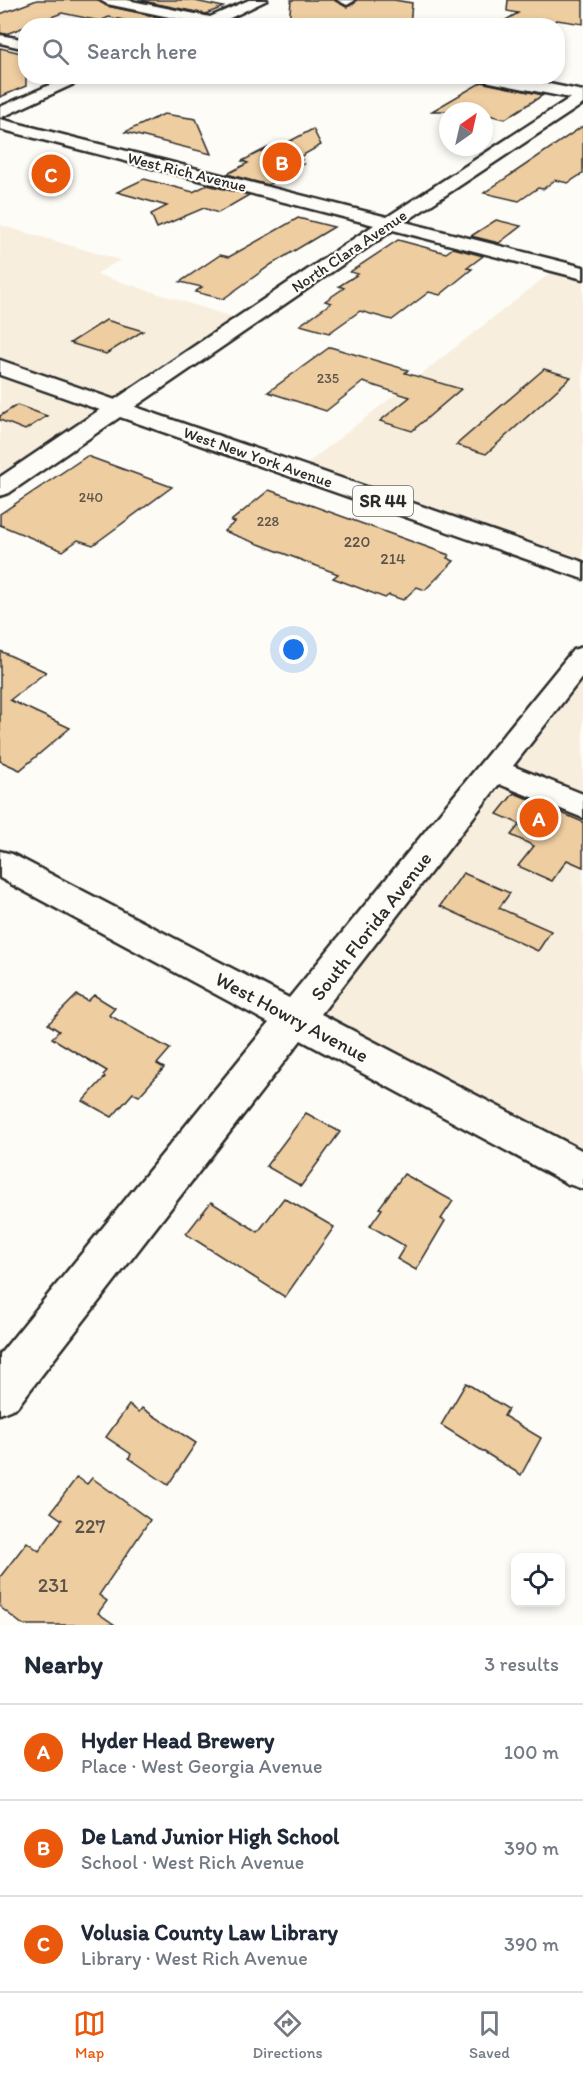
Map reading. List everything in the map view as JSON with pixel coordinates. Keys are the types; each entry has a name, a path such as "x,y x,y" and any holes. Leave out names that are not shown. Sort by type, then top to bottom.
{"street":[{"path":"107,0 185,18"},
{"path":"219,18 260,0"},
{"path":"0,39 18,43"},
{"path":"0,113 66,84"},
{"path":"522,84 583,97"},
{"name":"North Clara Avenue","path":"0,488 389,224 583,97"},
{"name":"West Rich Avenue","path":"0,124 583,273"},
{"name":"West New York Avenue","path":"0,367 583,571"},
{"name":"South Florida Avenue","path":"6,1373 297,1020 583,656"},
{"path":"494,770 583,807"},
{"name":"West Howry Avenue","path":"0,863 583,1171"}],"shaded area":[{"path":"0,225 120,260 96,274 239,319 116,400 0,361"},
{"path":"554,270 583,277 583,563 304,466"},
{"path":"0,373 103,409 0,477"},
{"path":"583,674 583,796 512,766"},
{"path":"499,783 583,819 583,1154 318,1015"}],"building":[{"path":"37,0 98,0 107,6 163,18 86,18 62,13 49,18 18,18 18,30 6,34 0,33 0,14"},
{"path":"138,0 197,0 195,1 223,7 206,14"},
{"path":"291,0 335,0 346,7 355,3 356,0 394,0 412,3 411,18 290,18"},
{"path":"508,0 583,0 583,24 565,21 565,18 509,18 518,13 507,11"},
{"path":"0,48 18,52 18,84 26,84 26,86 0,97"},
{"path":"479,84 491,84 543,95 505,119 493,116 493,102 448,102"},
{"path":"164,114 196,119 211,154 125,132"},
{"path":"583,126 583,173 568,183 555,180 519,201 484,193"},
{"path":"313,129 321,145 296,159 302,160 299,163 304,164 268,185 227,174 248,163 242,161 273,145 279,147"},
{"path":"144,179 193,192 207,185 249,195 218,213 204,208 157,228 151,214 167,206 117,192"},
{"path":"298,218 334,227 272,264 223,299 195,292 202,287 180,282 220,255 229,257"},
{"path":"496,220 521,226 499,243 471,236"},
{"path":"398,240 446,253 453,248 483,256 467,268 472,269 440,295 429,292 392,320 360,311 329,333 300,325 331,303 325,301 344,288 339,286 358,274 350,272"},
{"path":"106,320 143,331 106,354 70,343"},
{"path":"330,347 408,370 405,373 461,389 412,431 380,421 410,397 363,382 326,411 268,392"},
{"path":"544,369 571,377 486,454 456,445"},
{"path":"17,405 47,416 25,430 0,420 0,416"},
{"path":"87,456 172,487 93,545 78,540 63,551 0,525 0,514"},
{"path":"269,490 449,555 447,558 454,561 425,590 417,587 403,600 389,595 385,598 333,578 338,574 224,531 235,522 231,521"},
{"path":"0,651 46,672 10,700 70,728 20,770 0,761"},
{"path":"514,793 583,822 583,867 567,860 552,881 518,866 534,846 511,835 520,824 497,814"},
{"path":"463,873 510,893 499,908 551,931 538,951 440,906"},
{"path":"77,995 88,1001 94,995 115,1008 109,1015 170,1049 157,1064 164,1068 139,1096 133,1093 112,1117 83,1101 105,1077 103,1075 107,1071 52,1038 59,1031 48,1024"},
{"path":"306,1113 340,1132 301,1186 266,1166"},
{"path":"404,1174 453,1201 441,1219 445,1221 416,1270 397,1259 405,1246 370,1226 382,1209 379,1208"},
{"path":"284,1198 334,1227 285,1297 186,1234 211,1202 258,1232"},
{"path":"466,1383 508,1409 504,1416 541,1438 521,1475 441,1425"},
{"path":"129,1405 139,1412 142,1408 196,1443 168,1485 129,1458 131,1454 106,1437"},
{"path":"77,1477 87,1484 92,1478 150,1520 99,1595 107,1601 98,1613 115,1625 23,1625 0,1607 0,1577 27,1542 39,1551 62,1520 51,1512"}],"place":[{"name":"De Land Junior High School","path":"282,162"},
{"name":"Volusia County Law Library","path":"51,174"},
{"name":"Hyder Head Brewery","path":"539,818"}]}
